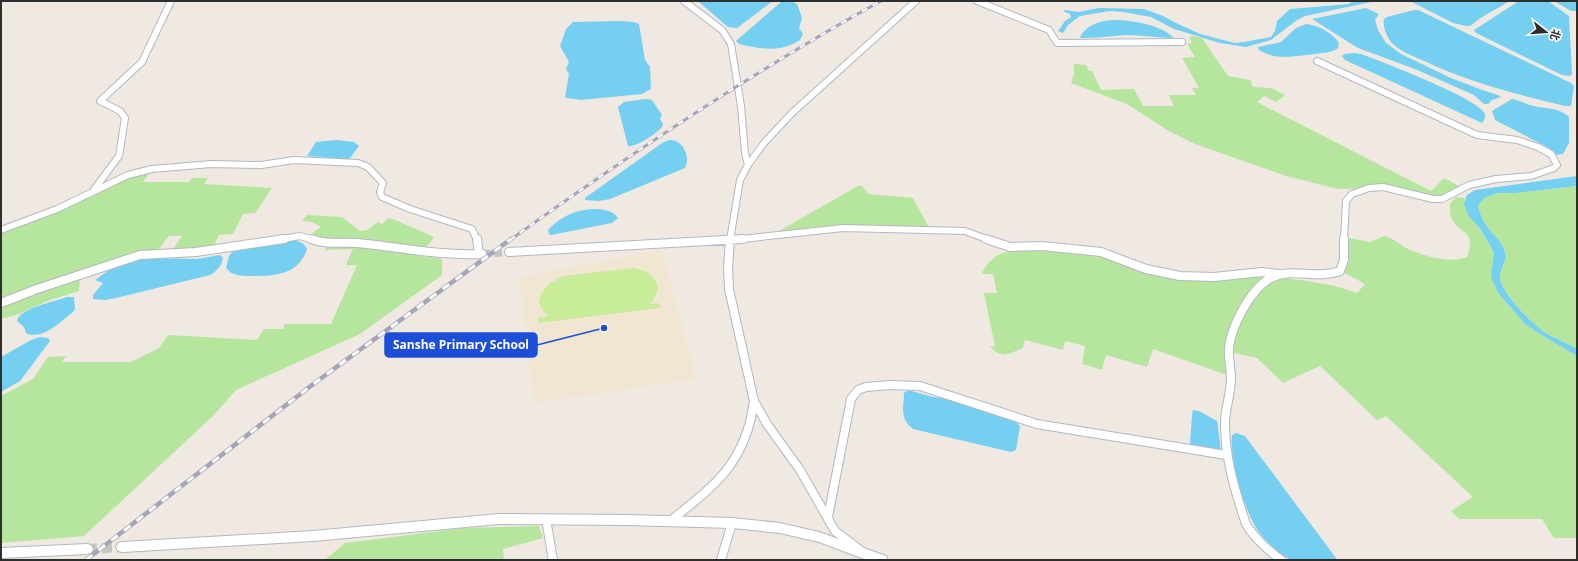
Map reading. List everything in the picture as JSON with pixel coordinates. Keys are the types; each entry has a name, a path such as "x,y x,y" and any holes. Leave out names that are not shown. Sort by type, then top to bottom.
{"street":[{"path":"91,193 119,156 125,118 120,111 100,101 142,62 171,1"},
{"path":"684,1 722,30 731,44 741,106 745,153 748,165"},
{"path":"866,554 836,531 800,470 767,424 754,401 729,289 729,240 731,218 740,180 748,165 764,143 792,113 916,1"},
{"path":"977,1 1047,29 1051,32 1057,43 1182,42"},
{"path":"509,252 729,240 843,228 965,231 1010,247 1042,246 1101,252 1146,269 1180,276 1214,277 1262,272 1329,276 1340,271 1344,260 1343,249 1346,201 1352,194 1369,188 1383,187 1433,199 1442,199 1469,185 1496,179 1531,176 1554,168 1557,165 1553,156 1541,148 1512,139 1481,137 1316,61"},
{"path":"1,230 57,209 128,175 152,169 212,164 261,165 294,160 358,163 368,166 382,181 383,183 380,195 382,197 410,209 472,229 477,239 481,254 446,255 356,243 324,243 308,236 300,236 196,252 140,255 1,303"},
{"path":"1281,274 1265,281 1244,307 1230,338 1229,358 1231,381 1225,423 1226,455 1229,471 1246,524 1255,539 1281,560"},
{"path":"828,517 851,399 856,391 864,387 905,384 920,386 1020,419 1044,425 1119,436 1226,455"},
{"path":"670,521 715,483 732,465 741,451 749,431 754,401"},
{"path":"546,519 553,560"},
{"path":"122,547 313,536 474,521 546,519 670,521 756,525 801,532 882,560"},
{"path":"721,560 732,523"},
{"path":"1,552 87,549"}],"shaded area":[{"path":"662,250 696,379 534,403 519,277"}],"green space":[{"path":"1193,36 1202,38 1228,76 1250,80 1253,87 1271,88 1285,95 1276,102 1264,96 1257,102 1431,191 1444,178 1459,186 1445,195 1437,196 1370,186 1338,189 1286,176 1195,144 1167,130 1127,104 1071,83 1074,74 1074,64 1086,65 1089,71 1092,71 1101,90 1134,89 1143,106 1174,106 1169,95 1196,95 1192,88 1199,88 1182,58 1195,57 1187,44 1192,43 1189,37"},
{"path":"150,172 143,182 189,182 192,178 208,178 204,184 272,188 255,213 243,214 233,234 219,235 213,247 173,249 182,236 169,236 159,249 136,254 80,273 79,291 50,300 19,314 1,319 1,233 130,177"},
{"path":"858,186 862,186 868,194 913,198 928,226 827,226 779,231"},
{"path":"1577,186 1577,349 1541,330 1512,301 1502,286 1500,279 1505,260 1504,249 1488,228 1478,206 1484,198 1498,193 1516,193"},
{"path":"1456,197 1465,198 1464,204 1494,252 1493,278 1495,288 1498,293 1525,324 1577,356 1577,538 1554,538 1542,519 1459,519 1451,511 1473,497 1386,416 1377,420 1320,366 1283,383 1257,358 1225,351 1227,375 1153,349 1147,367 1106,355 1102,370 1082,364 1085,346 1065,341 1063,350 1025,340 1023,348 1009,354 998,353 990,346 995,346 984,293 997,293 993,274 982,274 990,261 1003,253 1026,250 1072,252 1119,261 1161,276 1178,280 1207,280 1262,274 1330,285 1357,293 1365,284 1345,273 1349,238 1370,242 1384,236 1420,254 1453,260 1467,257 1470,248 1469,237 1454,223 1451,217 1450,204"},
{"path":"307,215 342,217 360,231 367,230 378,222 382,224 388,218 434,237 428,245 421,249 322,240 312,233 321,227 312,222 302,221"},
{"path":"327,245 348,245 442,259 442,275 360,334 236,390 215,414 84,536 1,543 1,396 33,379 48,357 66,356 62,362 131,362 159,348 168,335 257,340 264,329 283,329 285,324 331,324 357,265 346,265 353,249 325,250"},
{"path":"633,268 647,272 655,280 657,291 650,304 659,303 660,308 538,323 538,318 549,316 543,311 539,303 541,294 550,283 564,276"},
{"path":"539,526 543,538 503,549 504,560 325,560 345,543 464,528"}],"water":[{"path":"773,1 737,28 728,27 699,2"},
{"path":"782,1 790,1 797,4 802,18 799,28 803,34 800,40 794,44 775,49 741,45 736,41"},
{"path":"1353,1 1376,1 1305,16 1297,20 1271,40 1246,47 1220,43 1174,29 1151,17 1123,12 1110,11 1080,16 1068,25 1063,33 1058,31 1065,21 1071,17 1070,14 1063,11 1065,10 1079,12 1098,8 1144,9 1163,16 1200,34 1235,43 1271,37 1275,31 1277,21 1290,9 1349,4"},
{"path":"1410,1 1510,1 1482,17 1470,26 1466,26 1453,23"},
{"path":"1519,1 1548,1 1569,16 1572,74 1570,76 1562,75 1476,33 1474,30"},
{"path":"1554,1 1577,1 1577,11 1571,11"},
{"path":"1366,8 1379,14 1375,20 1378,30 1386,43 1401,54 1451,78 1501,97 1492,100 1488,104 1484,104 1474,95 1415,69 1358,48 1312,19"},
{"path":"1418,10 1571,83 1574,86 1571,106 1565,106 1492,87 1457,75 1407,54 1396,47 1387,36 1384,19"},
{"path":"1118,20 1132,21 1155,27 1174,38 1126,35 1088,38 1080,37 1087,28 1096,23"},
{"path":"620,21 639,24 645,60 650,67 651,89 642,94 581,100 565,97 569,74 566,69 569,62 560,46 566,29 573,22"},
{"path":"1306,24 1325,30 1333,36 1339,43 1338,48 1333,51 1286,57 1272,56 1259,50 1258,47 1281,42 1296,28"},
{"path":"1344,54 1361,54 1388,64 1449,90 1479,107 1485,114 1485,119 1482,123 1345,60 1342,56"},
{"path":"646,99 652,100 662,115 660,119 663,124 662,127 646,140 632,146 628,146 618,107 624,102"},
{"path":"1512,99 1530,105 1561,111 1569,117 1569,143 1563,154 1557,155 1549,148 1495,120 1492,111"},
{"path":"337,140 354,142 359,146 348,159 307,156 316,142"},
{"path":"669,140 674,140 682,146 687,159 685,168 610,199 599,201 585,200 585,198 662,143"},
{"path":"1577,176 1577,186 1516,193 1498,193 1484,198 1478,206 1488,228 1504,249 1505,260 1500,275 1502,286 1512,301 1527,317 1547,334 1577,349 1577,356 1525,324 1498,293 1491,277 1494,252 1479,227 1468,215 1464,204 1467,195 1475,190"},
{"path":"602,209 609,211 618,218 612,223 551,235 549,234 548,230 562,218 578,211"},
{"path":"290,241 300,242 307,249 303,258 298,264 285,272 260,276 245,276 231,273 226,268 229,256 234,250"},
{"path":"220,255 223,258 222,263 217,270 210,275 116,298 105,300 93,299 93,295 103,283 95,280 109,270 137,260 150,258 197,259"},
{"path":"67,297 74,297 75,309 57,325 45,332 32,335 26,333 24,327 17,321 19,317 30,309"},
{"path":"40,337 48,338 50,341 20,381 1,392 1,357 31,340"},
{"path":"908,390 933,397 943,398 1014,420 1020,426 1016,450 1011,452 913,429 906,421 903,412 904,393"},
{"path":"1193,410 1199,411 1217,421 1221,450 1193,446 1190,444"},
{"path":"1236,433 1245,436 1336,558 1335,560 1289,559 1270,545 1261,535 1249,514 1239,487 1232,446 1232,435"}],"tunnel":[{"path":"482,254 509,252"},
{"path":"87,549 122,547"}],"railway":[{"path":"510,240 600,176 692,115 785,56 881,1"},
{"path":"86,560 312,385 511,239"}],"place":[{"name":"Sanshe Primary School","path":"604,328"}]}
